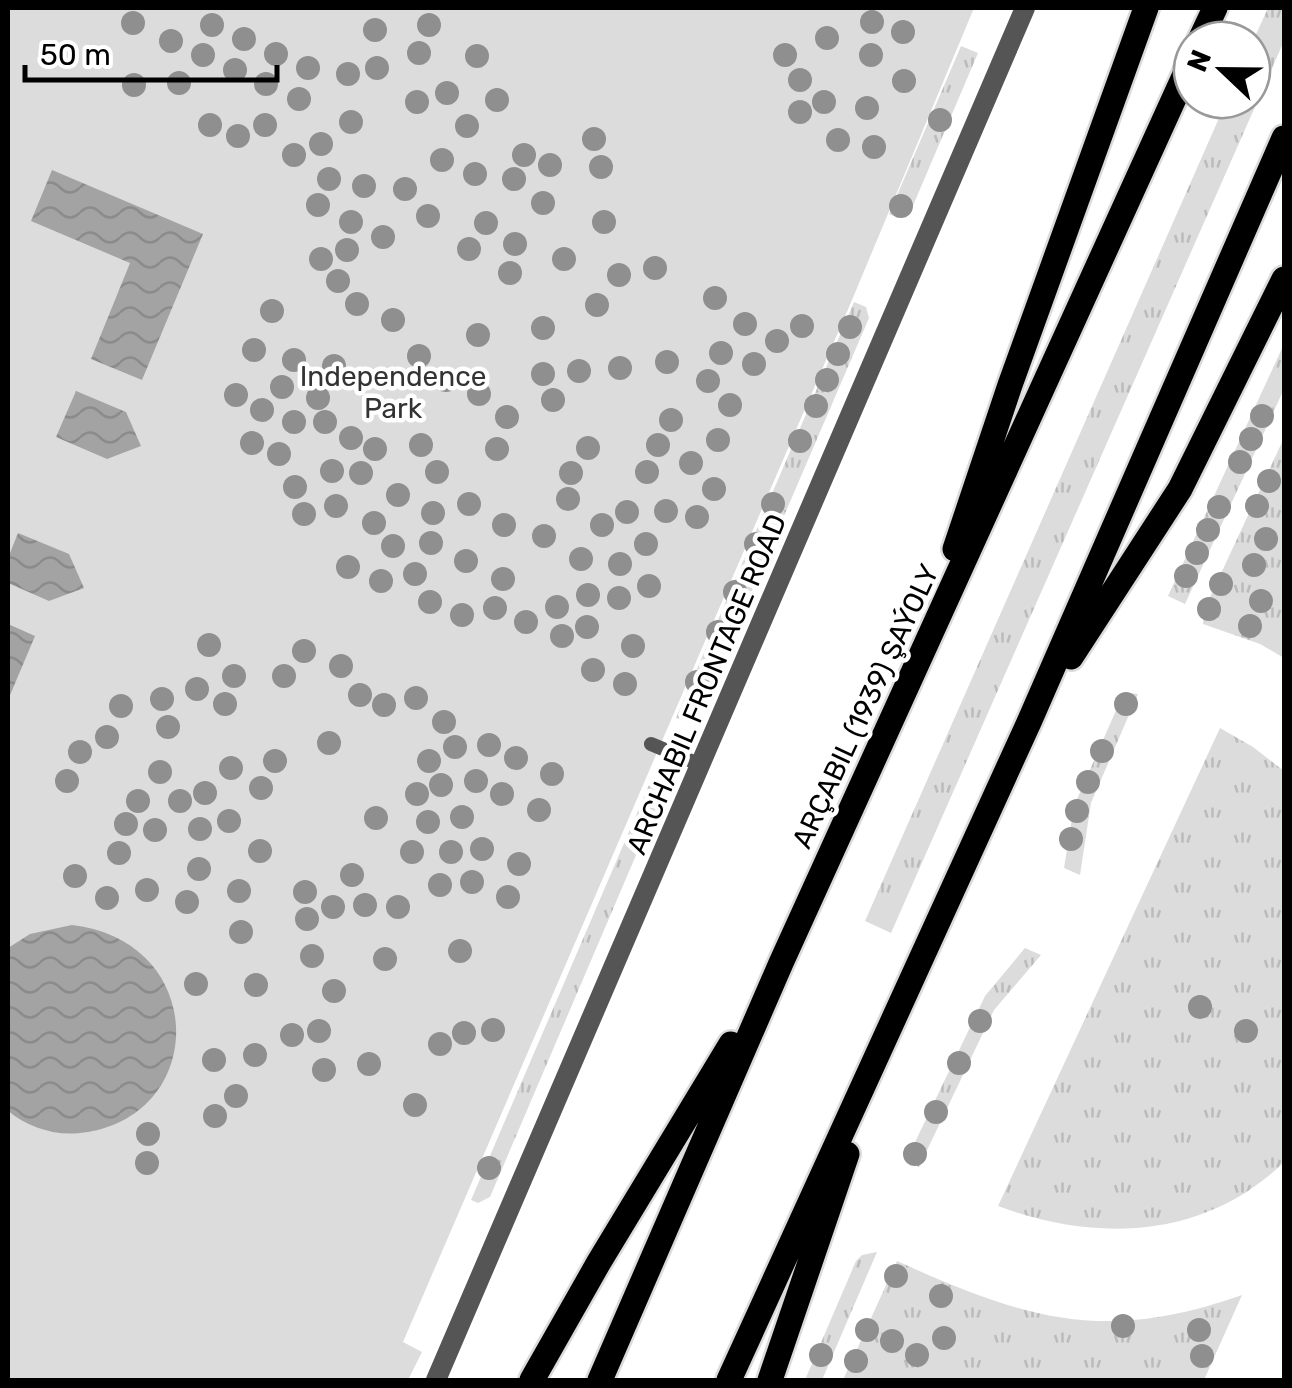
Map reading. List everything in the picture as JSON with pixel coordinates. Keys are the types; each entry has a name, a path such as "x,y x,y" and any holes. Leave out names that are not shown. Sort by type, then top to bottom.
{"main road":[{"path":"910,681 1010,385 1146,8"},
{"name":"ARÇABIL (1939) ŞAÝOLY","path":"600,1380 781,963 1172,103"},
{"path":"730,1380 1030,720 1284,138"},
{"path":"1030,720 1180,489 1284,279"},
{"path":"532,1380 781,963"},
{"path":"770,1380 897,1008"}],"street":[{"name":"ARCHABIL FRONTAGE ROAD","path":"436,1380 1025,8"}],"lane":[{"path":"652,744 701,766"}],"green space":[{"name":"Independence Park","path":"8,8 974,8 403,1342 422,1352 408,1380 8,1380"},
{"path":"1268,8 1284,8 1284,41 1272,68 1272,20 1263,20"},
{"path":"961,46 978,53 909,215 898,218 889,214"},
{"path":"1218,120 1249,120 891,933 865,921"},
{"path":"854,302 866,307 869,318 698,716 690,722 676,718"},
{"path":"1284,344 1284,389 1185,604 1168,596"},
{"path":"1284,438 1284,658 1260,644 1203,624 1204,610"},
{"path":"1129,693 1138,694 1091,803 1080,875 1064,868 1074,806 1121,699"},
{"path":"1220,728 1284,771 1284,1162 1253,1188 1220,1207 1185,1220 1148,1227 1073,1226 998,1206"},
{"path":"649,785 658,788 660,799 490,1197 478,1203 471,1200"},
{"path":"1025,948 1041,955 994,1010 919,1167 906,1161 985,996"},
{"path":"877,1252 822,1380 805,1380 856,1261 862,1255"},
{"path":"897,1261 986,1298 1066,1318 1148,1319 1242,1295 1204,1380 843,1380"}],"water":[{"path":"52,170 203,234 142,380 91,359 130,263 31,221"},
{"path":"76,391 126,412 141,446 107,459 56,437"},
{"path":"18,533 69,554 84,588 49,601 8,583 8,558"},
{"path":"8,624 35,636 8,700"},
{"path":"72,925 117,938 150,962 169,994 176,1030 171,1065 153,1097 122,1121 70,1134 42,1129 8,1111 8,948 30,934"}]}
